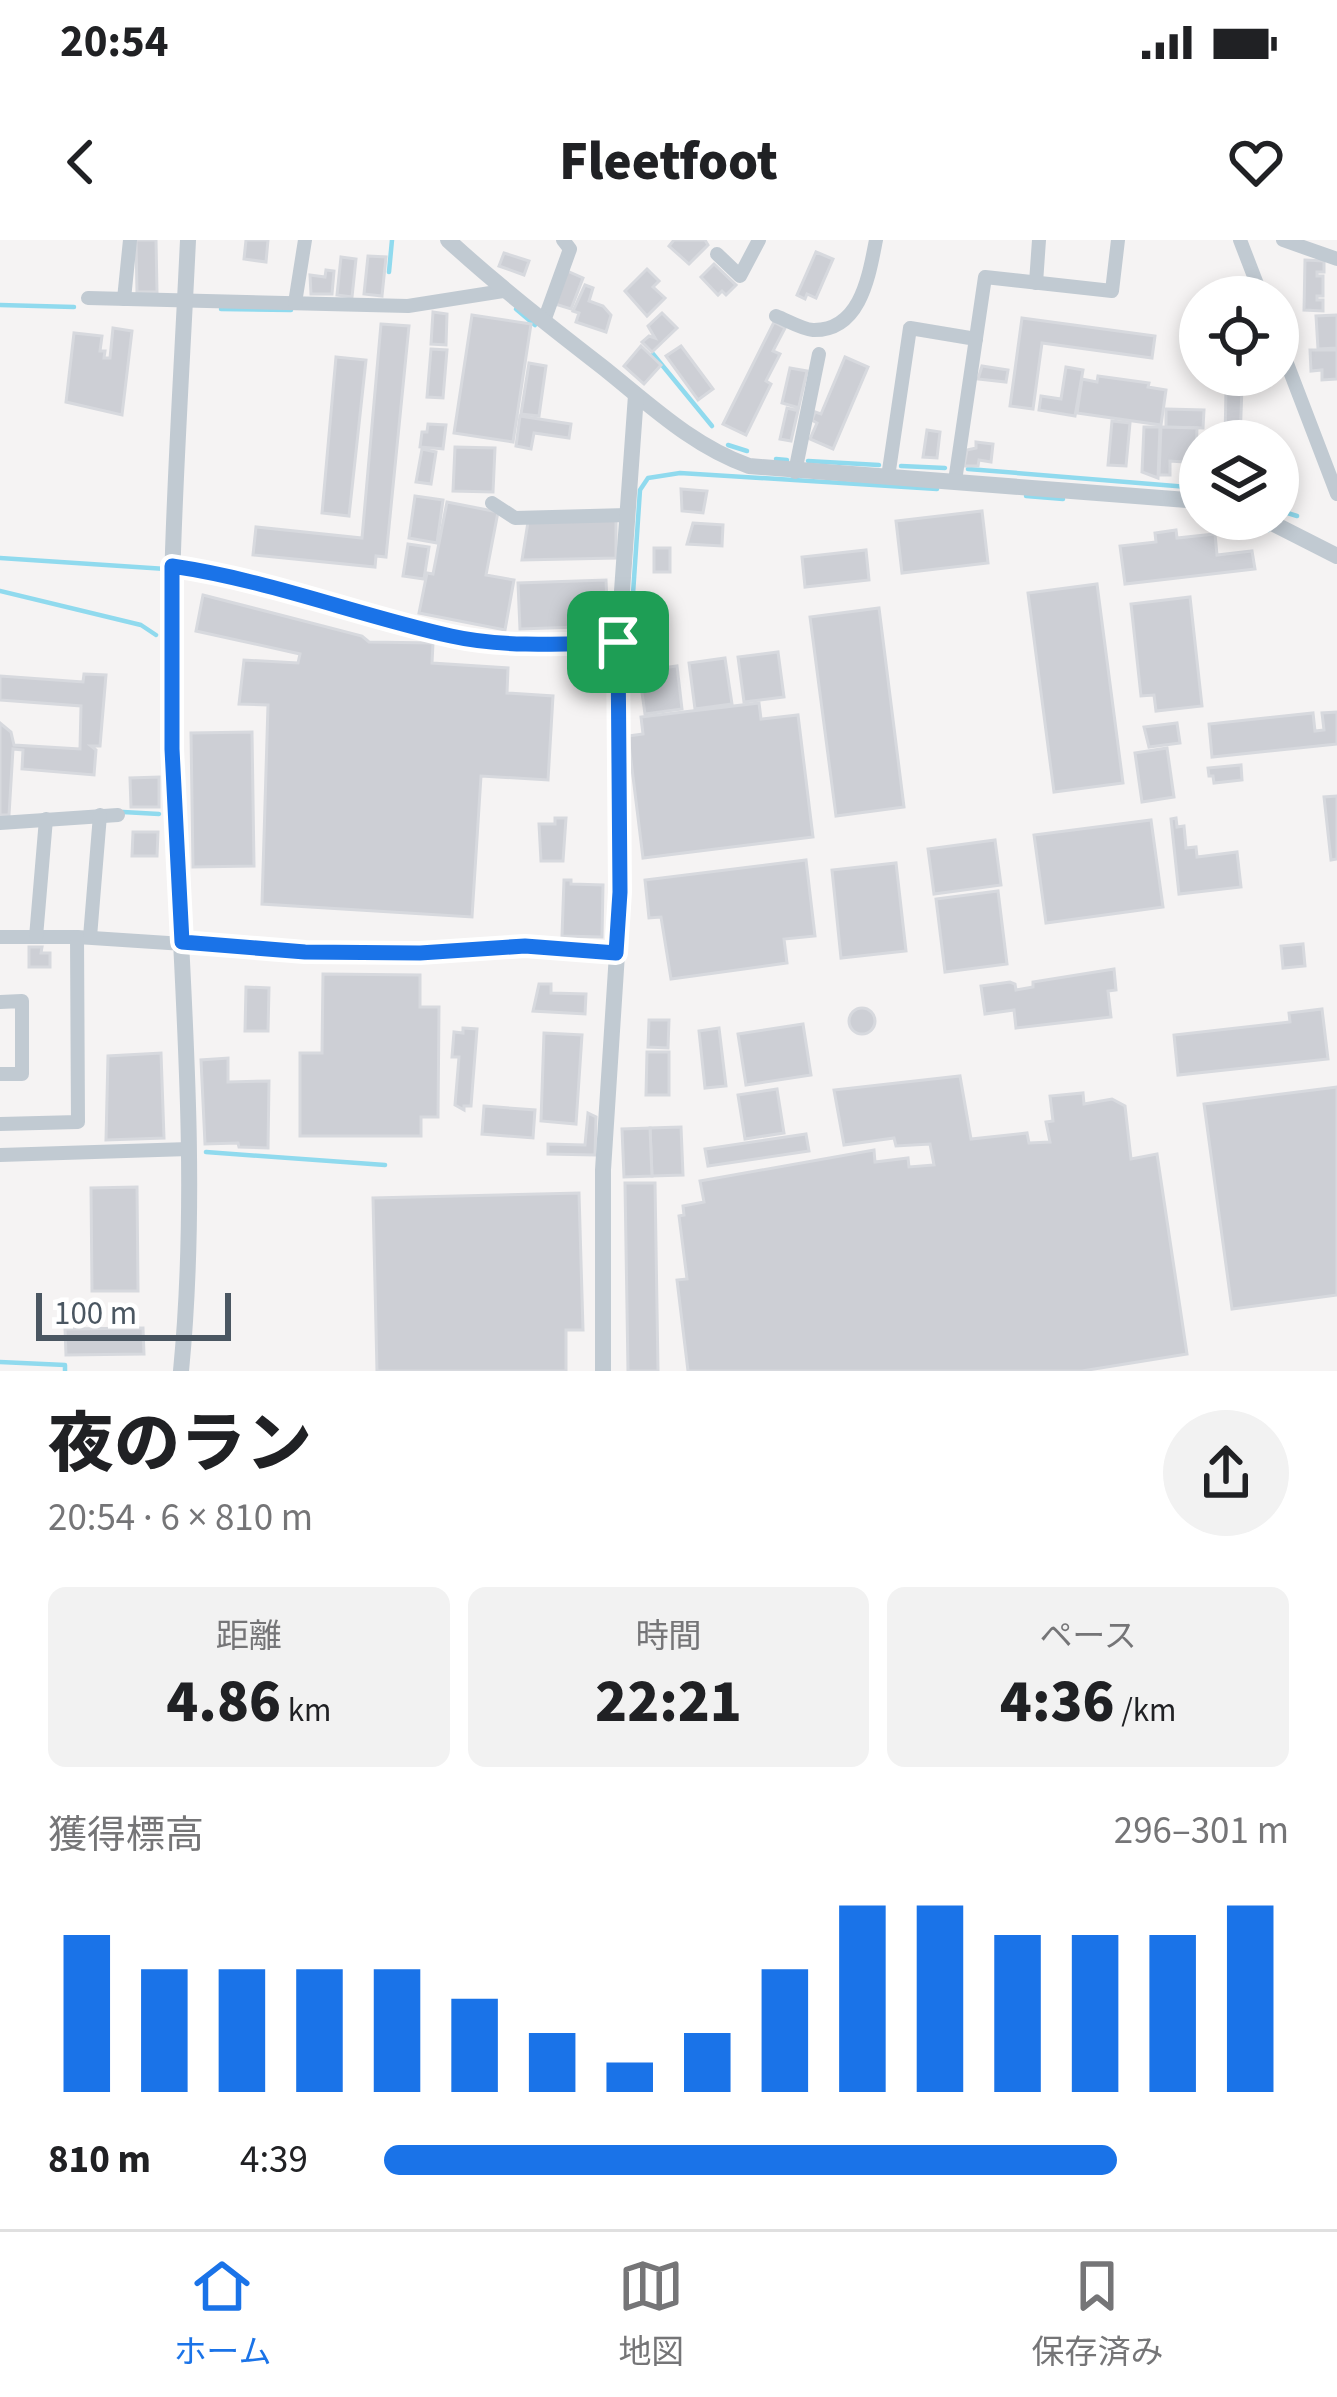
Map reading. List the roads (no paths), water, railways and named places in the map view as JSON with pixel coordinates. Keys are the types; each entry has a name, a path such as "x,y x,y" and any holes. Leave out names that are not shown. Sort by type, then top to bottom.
{"street":[{"path":"124,299 130,240"},
{"path":"181,1371 190,1274 189,1149 172,749 172,566 188,240"},
{"path":"295,303 305,240"},
{"path":"448,240 503,291 636,395 716,454 749,466 1179,499"},
{"path":"544,321 570,249 563,240"},
{"path":"717,254 740,276 759,240"},
{"path":"776,316 810,330 834,327 865,293 876,240"},
{"path":"1036,283 1039,240"},
{"path":"955,481 985,277 1112,291 1118,240"},
{"path":"1240,240 1254,276"},
{"path":"1283,240 1337,259"},
{"path":"88,298 408,305 503,291"},
{"path":"889,477 910,328 976,339"},
{"path":"795,472 819,354"},
{"path":"603,1371 603,1170 620,892 618,642 636,395"},
{"path":"1299,395 1337,494"},
{"path":"492,502 515,518 627,515"},
{"path":"1299,537 1337,556"},
{"path":"172,566 239,576 456,637 535,644 618,642"},
{"path":"0,1124 78,1122 84,937 100,815"},
{"path":"0,823 118,815"},
{"path":"36,937 46,819"},
{"path":"0,937 84,937 305,952 420,953 525,946 616,953"},
{"path":"0,1002 22,1001 22,1074 0,1074"},
{"path":"0,1155 189,1149"}],"waterway":[{"path":"389,272 392,240"},
{"path":"0,305 74,307"},
{"path":"221,309 291,310"},
{"path":"516,309 535,325"},
{"path":"653,354 712,426"},
{"path":"728,445 747,451"},
{"path":"776,459 787,460"},
{"path":"808,461 879,465"},
{"path":"901,466 945,468"},
{"path":"968,469 1179,486"},
{"path":"623,653 629,653 640,490 648,478 680,473 937,489"},
{"path":"1026,496 1063,499"},
{"path":"0,558 166,569"},
{"path":"212,579 312,605"},
{"path":"0,591 141,625 156,635"},
{"path":"468,645 492,651 612,652"},
{"path":"123,812 159,814"},
{"path":"206,1152 385,1165"},
{"path":"0,1362 65,1365 65,1371"}]}
